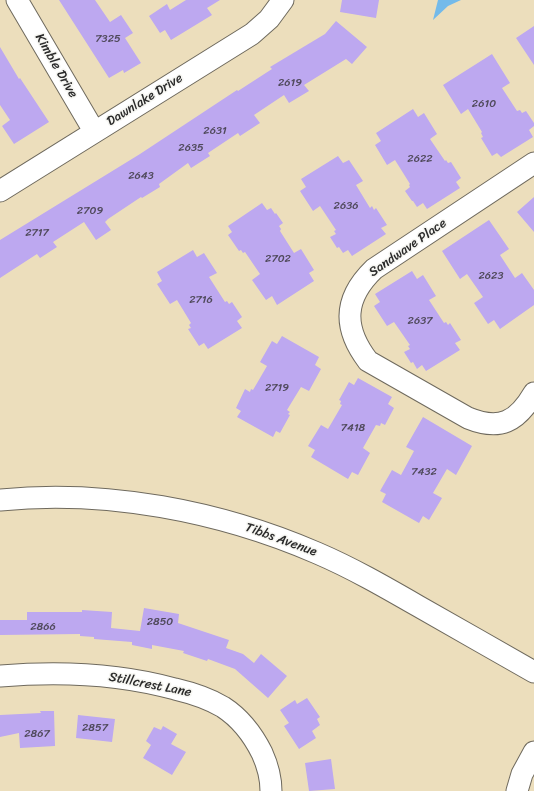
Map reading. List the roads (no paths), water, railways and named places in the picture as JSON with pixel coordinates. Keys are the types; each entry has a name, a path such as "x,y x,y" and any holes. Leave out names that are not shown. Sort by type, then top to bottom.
{"street":[{"name":"Kimble Drive","path":"17,0 94,131"},
{"name":"Dawnlake Drive","path":"0,191 94,131 252,34 269,19 283,0"},
{"name":"Sandwave Place","path":"534,163 374,269 363,280 353,296 349,310 350,328 357,347 368,361 468,418 483,424 504,424 515,418 534,393"},
{"name":"Tibbs Avenue","path":"0,500 47,498 116,501 177,510 249,527 295,543 358,572 534,672"},
{"name":"Stillcrest Lane","path":"0,676 44,673 110,676 156,684 200,695 218,704 236,718 256,741 267,765 271,791"},
{"path":"517,791 522,774 534,752"}],"water":[{"path":"438,0 461,0 448,6 433,20"}]}
